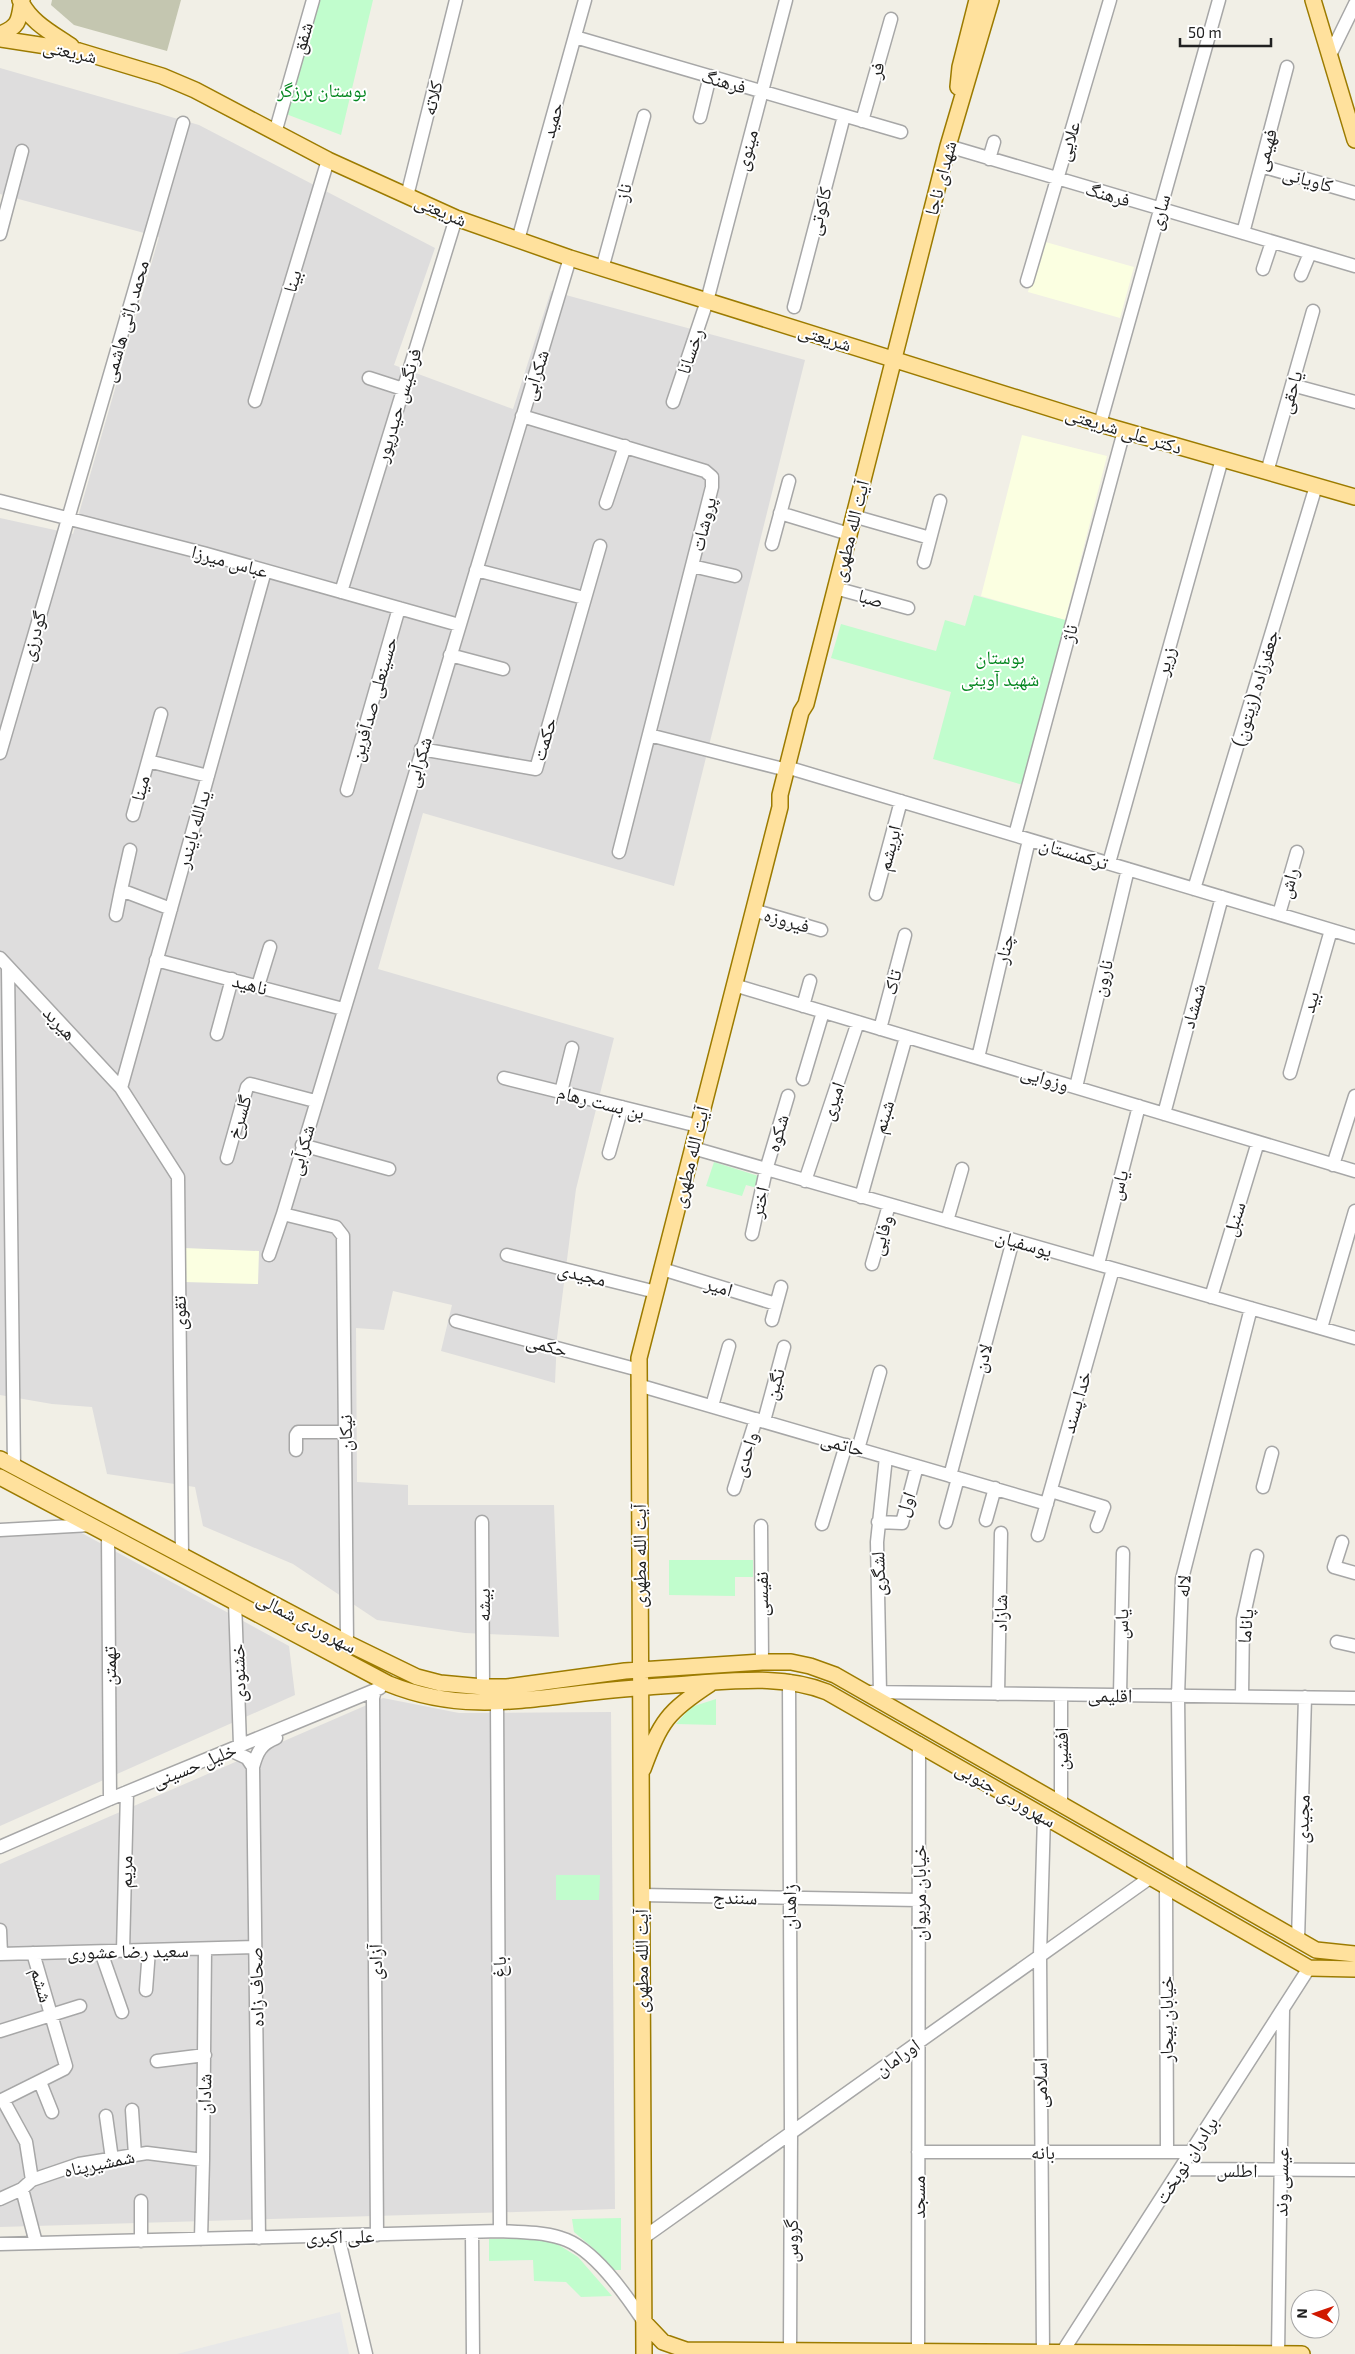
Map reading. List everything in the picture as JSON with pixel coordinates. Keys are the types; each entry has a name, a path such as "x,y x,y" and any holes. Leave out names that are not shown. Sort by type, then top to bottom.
{"main road":[{"path":"953,128 960,66 977,0"},
{"name":"شهدای ناجا","path":"893,358 948,146 991,0"},
{"path":"1313,0 1355,140"},
{"path":"0,34 15,26 21,1"},
{"path":"21,1 42,27 79,51"},
{"name":"شریعتی","path":"0,40 79,51 143,69 195,90 328,160 456,218 602,269 893,358"},
{"name":"دکتر علی شریعتی","path":"893,358 1100,424 1355,497"},
{"name":"آیت الله مطهری","path":"644,2354 640,1687 632,1670 639,1358 753,910 780,808 786,797 790,769 807,713 806,704 893,358"},
{"name":"سهروردی شمالی","path":"0,1459 347,1643 417,1677 440,1683 507,1687 632,1670"},
{"name":"سهروردی شمالی","path":"0,1477 389,1684 436,1699 497,1703 640,1687"},
{"name":"سهروردی جنوبی","path":"632,1670 762,1662 791,1662 810,1666 872,1692 927,1728 1316,1950 1355,1954"},
{"name":"سهروردی جنوبی","path":"640,1687 713,1682 789,1681 808,1684 827,1692 919,1744 1309,1968 1355,1969"},
{"path":"640,1777 658,1732 666,1719 690,1696 713,1682"},
{"path":"919,1744 927,1728"},
{"path":"644,2322 663,2342 680,2349 1302,2354"}],"street":[{"name":"شفق","path":"275,133 313,0"},
{"name":"کلاته","path":"407,196 456,0"},
{"name":"حمید","path":"518,240 585,0"},
{"name":"مینوی","path":"707,301 786,0"},
{"name":"علایی","path":"1027,281 1110,0"},
{"name":"ساری","path":"1100,424 1218,0"},
{"path":"1330,55 1355,4"},
{"name":"فر","path":"862,121 891,19"},
{"name":"فرهنگ","path":"575,37 901,132"},
{"name":"فهیمی","path":"1243,234 1287,67"},
{"path":"700,117 710,76"},
{"name":"ناز","path":"602,269 644,116"},
{"name":"کاکوتی","path":"794,307 844,116"},
{"name":"محمد راثی هاشمی","path":"67,518 183,123"},
{"path":"989,158 994,142"},
{"name":"فرهنگ","path":"948,146 1355,266"},
{"path":"0,234 22,151"},
{"name":"بینا","path":"255,402 328,160"},
{"name":"کاویانی","path":"1261,166 1355,193"},
{"name":"فرنگیس حیدرپور","path":"341,592 456,218"},
{"path":"1264,269 1272,242"},
{"path":"1301,276 1310,253"},
{"name":"شکرآبی","path":"269,1255 283,1214 315,1101 570,258"},
{"name":"رخسانا","path":"673,402 707,301"},
{"name":"یاحقی","path":"1267,472 1313,311"},
{"path":"369,378 403,389"},
{"path":"1292,385 1355,402"},
{"name":"پروشات","path":"522,416 705,471 712,477 712,487 619,852"},
{"name":"ناژ","path":"1015,835 1124,431"},
{"path":"606,503 625,446"},
{"name":"زریر","path":"1109,863 1222,459"},
{"path":"772,544 789,481"},
{"name":"جعفرزاده (زیتون)","path":"1194,889 1316,486"},
{"name":"عباس میرزا","path":"0,501 459,624"},
{"path":"924,562 940,501"},
{"path":"780,514 849,534"},
{"path":"853,516 930,538"},
{"name":"گودرزی","path":"0,753 67,518"},
{"name":"حکمت","path":"421,749 536,769 600,546"},
{"path":"692,566 735,576"},
{"path":"476,570 584,598"},
{"name":"یدالله بایندر","path":"120,1088 265,571"},
{"name":"صبا","path":"835,588 908,608"},
{"name":"حسینعلی صدآفرین","path":"347,790 399,608"},
{"path":"450,655 503,669"},
{"name":"مینا","path":"133,815 161,714"},
{"path":"649,735 790,769"},
{"name":"مینا","path":"148,761 208,776"},
{"name":"ترکمنستان","path":"790,769 1355,937"},
{"name":"ابریشم","path":"876,894 901,801"},
{"name":"چنار","path":"978,1058 1029,840"},
{"path":"116,915 130,850"},
{"name":"راش","path":"1279,914 1297,852"},
{"name":"نارون","path":"1076,1088 1128,869"},
{"path":"121,890 171,909"},
{"name":"شمشاد","path":"1164,1114 1222,897"},
{"name":"فیروزه","path":"753,910 821,930"},
{"name":"بید","path":"1290,1073 1331,930"},
{"name":"تاک","path":"880,1029 905,935"},
{"path":"258,986 270,947"},
{"name":"ناهید","path":"156,960 343,1009"},
{"path":"4,962 14,1467"},
{"name":"هیربد","path":"4,962 120,1088"},
{"path":"217,1034 232,980"},
{"path":"803,1006 810,981"},
{"name":"وزوایی","path":"734,985 1355,1171"},
{"path":"803,1079 822,1012"},
{"name":"امیری","path":"805,1181 858,1022"},
{"name":"شبنم","path":"861,1197 906,1036"},
{"path":"561,1092 572,1048"},
{"name":"بن بست رهام","path":"504,1078 698,1126"},
{"name":"گلسرخ","path":"227,1158 247,1087 250,1084 315,1101"},
{"name":"تقوی","path":"120,1088 178,1177 182,1556"},
{"name":"شکوه","path":"766,1170 788,1096"},
{"path":"1333,1165 1355,1096"},
{"name":"یاس","path":"1098,1264 1139,1106"},
{"path":"610,1153 622,1107"},
{"name":"سنبل","path":"1211,1297 1258,1142"},
{"path":"302,1145 389,1169"},
{"name":"یوسفیان","path":"693,1148 1355,1338"},
{"path":"947,1221 962,1169"},
{"name":"اختر","path":"752,1234 766,1170"},
{"name":"وفایی","path":"872,1264 889,1205"},
{"path":"1321,1328 1355,1211"},
{"name":"نیکان","path":"283,1214 336,1227 341,1231 344,1241 347,1643"},
{"name":"لادن","path":"946,1522 954,1477 1013,1240"},
{"name":"مجیدی","path":"507,1255 656,1292"},
{"name":"امیر","path":"662,1269 776,1304"},
{"name":"خدا پسند","path":"1038,1535 1113,1269"},
{"path":"772,1320 781,1287"},
{"name":"لاله","path":"1180,1873 1178,1696 1182,1579 1251,1308"},
{"name":"حکمی","path":"456,1321 638,1377"},
{"path":"712,1406 729,1346"},
{"name":"نگین","path":"760,1420 784,1348"},
{"path":"822,1524 880,1372"},
{"name":"حاتمی","path":"638,1377 712,1406 1047,1504"},
{"name":"واحدی","path":"734,1489 760,1420"},
{"path":"296,1450 296,1435 298,1432 344,1432"},
{"path":"1263,1487 1272,1453"},
{"name":"لشگری","path":"872,1692 878,1522 886,1457"},
{"name":"اول","path":"878,1522 902,1523 917,1466"},
{"path":"986,1520 995,1488"},
{"path":"1051,1491 1104,1507 1097,1526"},
{"name":"بیشه","path":"482,1522 483,1687"},
{"path":"0,1530 91,1525"},
{"name":"نفیسی","path":"761,1526 762,1662"},
{"name":"شازاد","path":"998,1694 1001,1533"},
{"name":"تهمتن","path":"108,1534 110,1799"},
{"path":"1342,1542 1334,1566 1355,1573"},
{"name":"یاس","path":"1120,1695 1123,1553"},
{"name":"پاناما","path":"1242,1697 1243,1619 1257,1556"},
{"name":"خشنودی","path":"235,1601 235,1748"},
{"path":"1337,1642 1355,1646"},
{"name":"زاهدان","path":"789,1681 791,2132"},
{"name":"خلیل حسینی","path":"0,1848 110,1799 374,1694 389,1684"},
{"name":"اقلیمی","path":"872,1692 1355,1698"},
{"path":"253,1767 256,1755 265,1743 374,1694"},
{"name":"آزادی","path":"374,1694 377,2235"},
{"name":"افشین","path":"1061,1695 1061,1804"},
{"name":"مجیدی","path":"1298,1940 1306,1697"},
{"name":"باغ","path":"497,1703 500,2232"},
{"name":"خیابان مریوان","path":"919,1744 919,2042"},
{"path":"235,1748 247,1758 253,1767"},
{"name":"صحاف زاده","path":"253,1767 259,2238"},
{"name":"مریم","path":"123,1951 127,1792"},
{"name":"اسلامی","path":"1043,2351 1040,1956 1044,1816"},
{"name":"اورامان","path":"643,2238 1151,1877"},
{"name":"خیابان بیجار","path":"1166,1886 1167,2152"},
{"name":"سنندج","path":"641,1895 918,1900"},
{"path":"0,1930 0,1954"},
{"name":"سعید رضا عشوری","path":"0,1954 255,1947"},
{"name":"شادان","path":"201,2239 205,2055 204,1949"},
{"path":"146,1990 149,1950"},
{"path":"101,1952 122,2012"},
{"name":"ششم","path":"33,1953 66,2066 64,2069 40,2082"},
{"name":"برادران نوبخت","path":"1064,2352 1309,1968"},
{"path":"0,2031 80,2006"},
{"name":"عیسی وند","path":"1278,2354 1283,2010"},
{"name":"مسجد","path":"918,2351 919,2042"},
{"path":"157,2061 205,2055"},
{"path":"32,2180 26,2142 2,2101 40,2082 52,2112"},
{"path":"132,2110 135,2155"},
{"path":"106,2116 112,2159"},
{"name":"گروس","path":"790,2350 791,2132"},
{"name":"بانه","path":"918,2152 1192,2152"},
{"name":"شمشیرپناه","path":"0,2199 22,2189 32,2180 78,2164 147,2153 203,2160"},
{"name":"اطلس","path":"1180,2169 1355,2170"},
{"path":"22,2189 36,2243"},
{"path":"141,2201 141,2241"},
{"name":"علی‌ اکبری","path":"0,2244 500,2232 539,2233 570,2241 598,2264 628,2298 644,2322"},
{"path":"472,2233 473,2354"},
{"path":"338,2236 366,2354"}],"shaded area":[{"path":"52,0 181,0 167,51 74,25 51,5"},
{"path":"0,68 199,125 435,248 394,365 513,409 551,291 805,360 674,886 423,813 378,969 614,1038 576,1189 557,1338 555,1383 441,1351 452,1305 393,1291 384,1330 356,1328 357,1482 408,1485 408,1505 554,1505 559,1637 465,1633 377,1620 293,1564 203,1526 195,1487 107,1474 92,1407 52,1404 0,1395 0,518 73,534 159,237 0,194"},
{"path":"1042,241 1134,267 1120,318 1028,292"},
{"path":"1022,435 1107,456 1065,620 981,596"},
{"path":"184,1248 259,1251 258,1284 184,1282"},
{"path":"78,1531 289,1646 295,1695 0,1826 0,1536"},
{"path":"383,1698 459,1713 611,1712 615,2209 0,2227 0,1864"},
{"path":"340,2312 349,2354 177,2354"}],"green space":[{"name":"بوستان برزگر","path":"316,0 373,0 341,135 286,114"},
{"name":"بوستان شهید آوینی","path":"974,595 1069,621 1023,785 933,759 951,692 831,658 841,624 936,651 945,620 965,626"},
{"path":"714,1162 765,1178 761,1189 746,1185 742,1196 706,1186"},
{"path":"669,1560 753,1560 753,1577 735,1577 735,1596 669,1595"},
{"path":"716,1699 716,1725 676,1724 691,1707"},
{"path":"556,1875 600,1875 599,1900 556,1900"},
{"path":"621,2218 621,2270 613,2270 593,2248 574,2232 572,2219"},
{"path":"531,2238 554,2242 578,2257 612,2296 581,2297 566,2282 534,2281 533,2260 489,2261 489,2239"}]}
